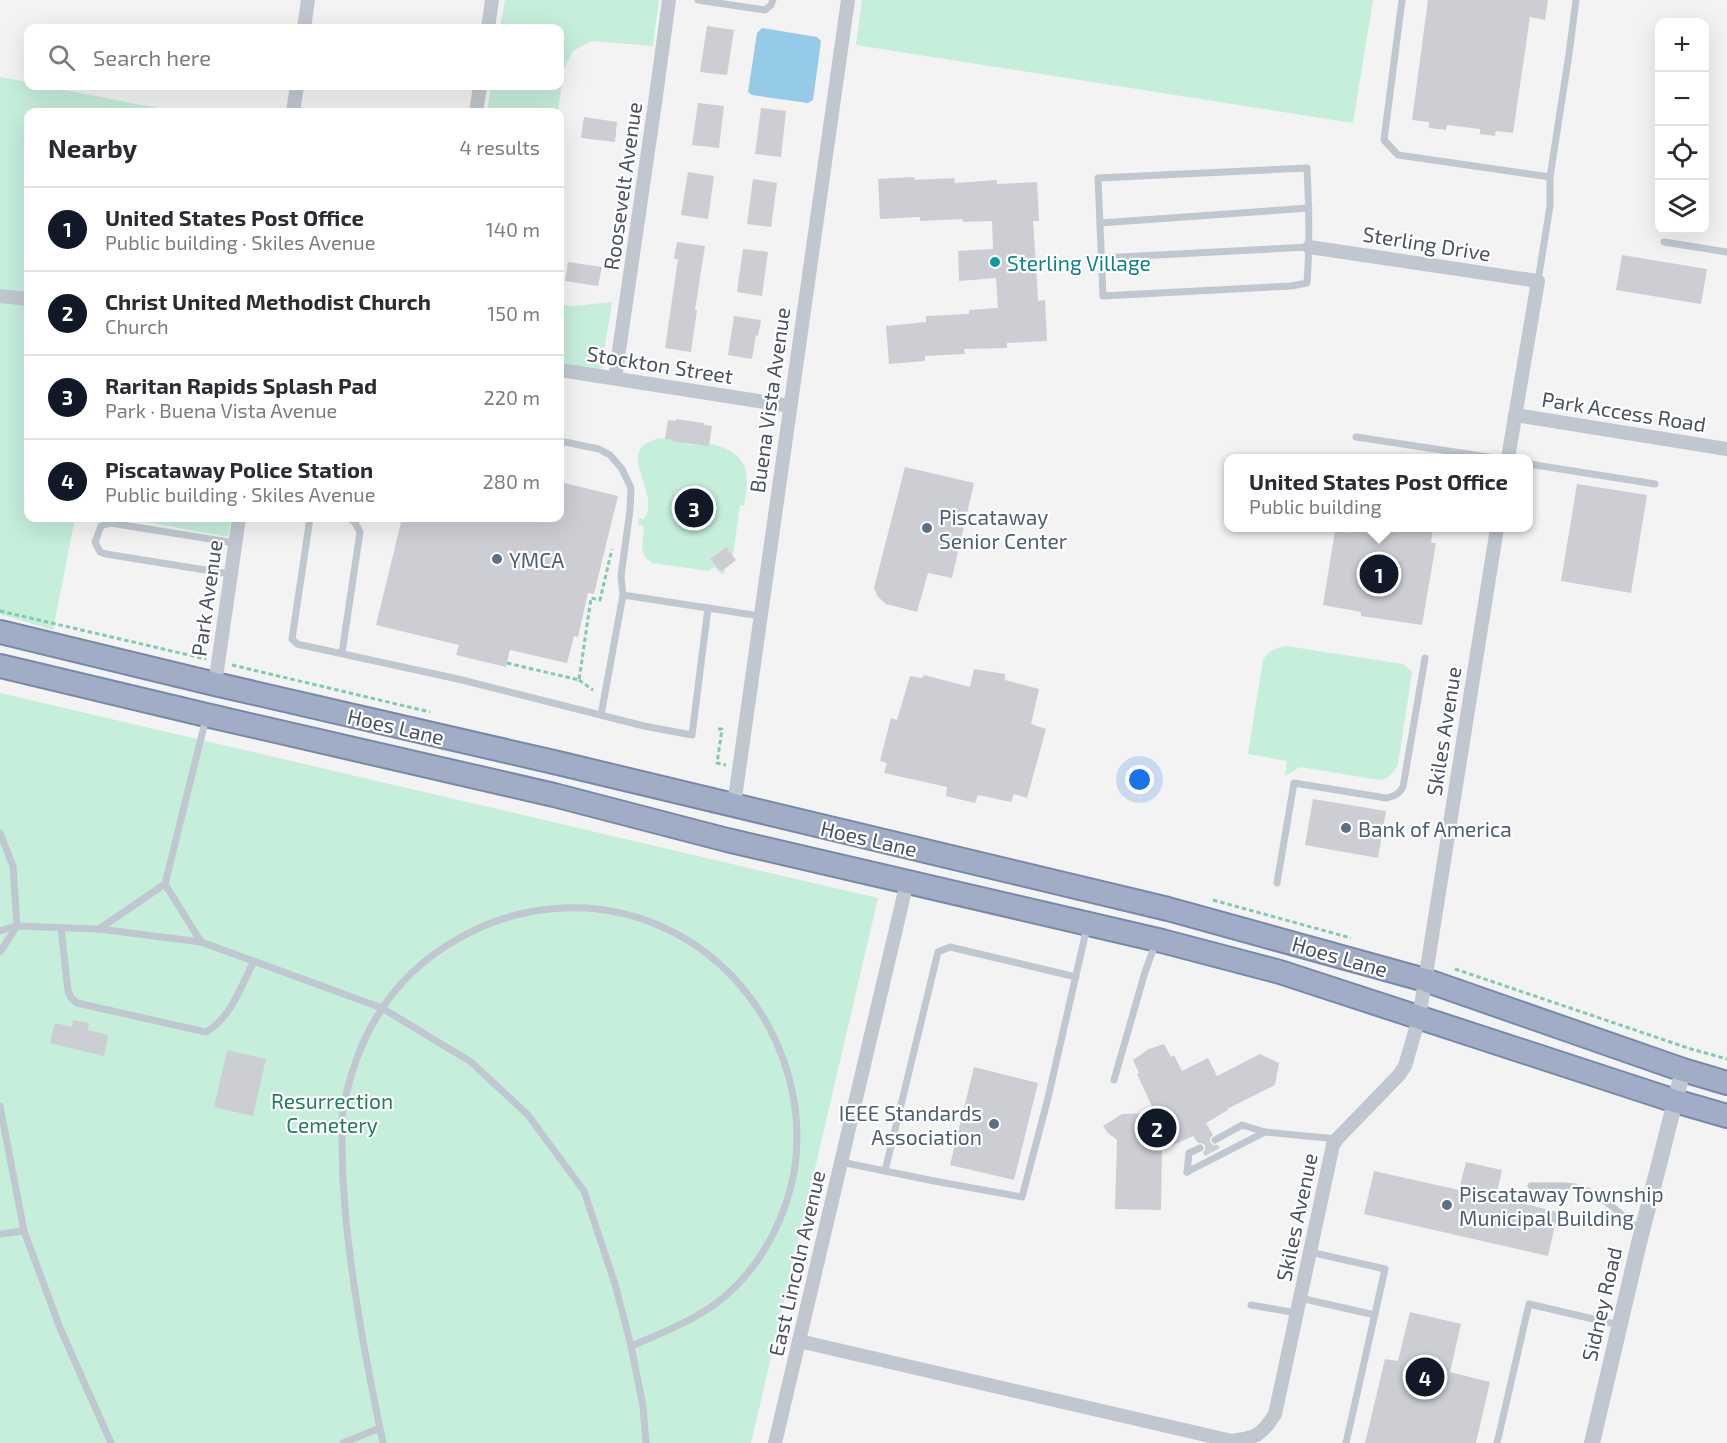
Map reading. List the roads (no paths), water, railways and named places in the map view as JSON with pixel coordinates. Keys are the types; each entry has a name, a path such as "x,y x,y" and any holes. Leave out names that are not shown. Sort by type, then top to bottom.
{"highway":[{"name":"Hoes Lane","path":"0,632 1168,909 1425,980 1683,1070 1727,1083"},
{"name":"Hoes Lane","path":"0,666 554,795 728,840 1156,940 1280,972 1727,1116"}],"street":[{"path":"305,24 308,0"},
{"path":"489,24 492,0"},
{"name":"Roosevelt Avenue","path":"615,378 669,0"},
{"name":"Buena Vista Avenue","path":"734,805 848,0"},
{"path":"294,108 296,90"},
{"path":"477,108 479,90"},
{"name":"Sterling Drive","path":"1309,247 1538,281"},
{"path":"1509,454 1538,281"},
{"path":"0,296 24,299"},
{"name":"Stockton Street","path":"564,371 790,406"},
{"name":"Park Access Road","path":"1515,415 1727,449"},
{"name":"Park Avenue","path":"215,684 238,522"},
{"name":"Skiles Avenue","path":"799,1341 1232,1441 1250,1438 1265,1430 1275,1414 1330,1155 1337,1139 1399,1075 1419,1018 1496,532"},
{"name":"East Lincoln Avenue","path":"775,1443 907,882"},
{"name":"Sidney Road","path":"1592,1443 1641,1232 1683,1070"}],"lane":[{"path":"698,0 765,10 773,0"},
{"path":"1402,0 1384,140 1398,155 1550,177"},
{"path":"1538,281 1550,206 1550,177 1576,0"},
{"path":"1307,168 1309,208 1306,282 1291,286 1103,296 1098,178 1307,168"},
{"path":"1100,223 1309,208"},
{"path":"1664,242 1727,252"},
{"path":"1101,258 1309,247"},
{"path":"1356,437 1463,454"},
{"path":"564,442 599,448 610,455 622,469 631,488 621,576 623,594 602,715"},
{"path":"1533,465 1655,484"},
{"path":"309,522 292,639 297,644 458,679 644,726 692,735 708,608"},
{"path":"342,653 360,532 355,522"},
{"path":"231,574 106,554 100,552 96,542 101,526 110,523 235,543"},
{"path":"623,594 760,616"},
{"path":"1276,883 1294,783 1386,798 1400,792 1403,787 1425,658"},
{"path":"99,929 165,884 206,715"},
{"path":"0,833 13,866 17,926 0,952"},
{"path":"165,884 201,942"},
{"path":"383,1443 349,1254 342,1180 342,1113 354,1061 382,1008 397,988 429,958 466,934 495,921 523,913 546,909 585,908 637,918 676,934 706,954 734,979 761,1014 779,1046 788,1071 795,1105 796,1159 788,1198 770,1238 748,1272 734,1288 701,1315 631,1346"},
{"path":"841,1162 1022,1197 1048,1098 1088,924"},
{"path":"0,931 17,926 99,929 201,942 382,1008 471,1062 528,1115 584,1191 615,1284 631,1346 643,1406 646,1443"},
{"path":"61,928 68,991 77,1003 206,1032 216,1026 227,1013 254,961"},
{"path":"1114,1080 1156,940"},
{"path":"885,1171 938,952 950,946 1076,977"},
{"path":"0,1106 24,1231 60,1328 111,1443"},
{"path":"1215,1140 1242,1125 1265,1132 1337,1139"},
{"path":"1200,1148 1189,1153 1187,1172 1265,1132"},
{"path":"1531,1186 1574,1187 1588,1191 1641,1232"},
{"path":"0,1234 24,1231"},
{"path":"1310,1252 1385,1269 1346,1443"},
{"path":"1300,1298 1375,1315"},
{"path":"1251,1305 1297,1313"},
{"path":"1497,1443 1529,1305 1619,1325"},
{"path":"343,1443 380,1428"}],"water":[{"path":"762,28 817,37 821,41 813,100 808,103 752,95 748,92 757,33"}],"place":[{"name":"Sterling Village","path":"995,262"},
{"name":"Raritan Rapids Splash Pad","path":"694,508"},
{"name":"Piscataway Senior Center","path":"927,528"},
{"name":"YMCA","path":"497,559"},
{"name":"United States Post Office","path":"1379,574"},
{"name":"Bank of America","path":"1346,828"},
{"name":"IEEE Standards Association","path":"994,1124"},
{"name":"Christ United Methodist Church","path":"1157,1128"},
{"name":"Piscataway Township Municipal Building","path":"1447,1205"},
{"name":"Piscataway Police Station","path":"1425,1377"}],"park label":[{"name":"Resurrection Cemetery","path":"332,1112"}]}
